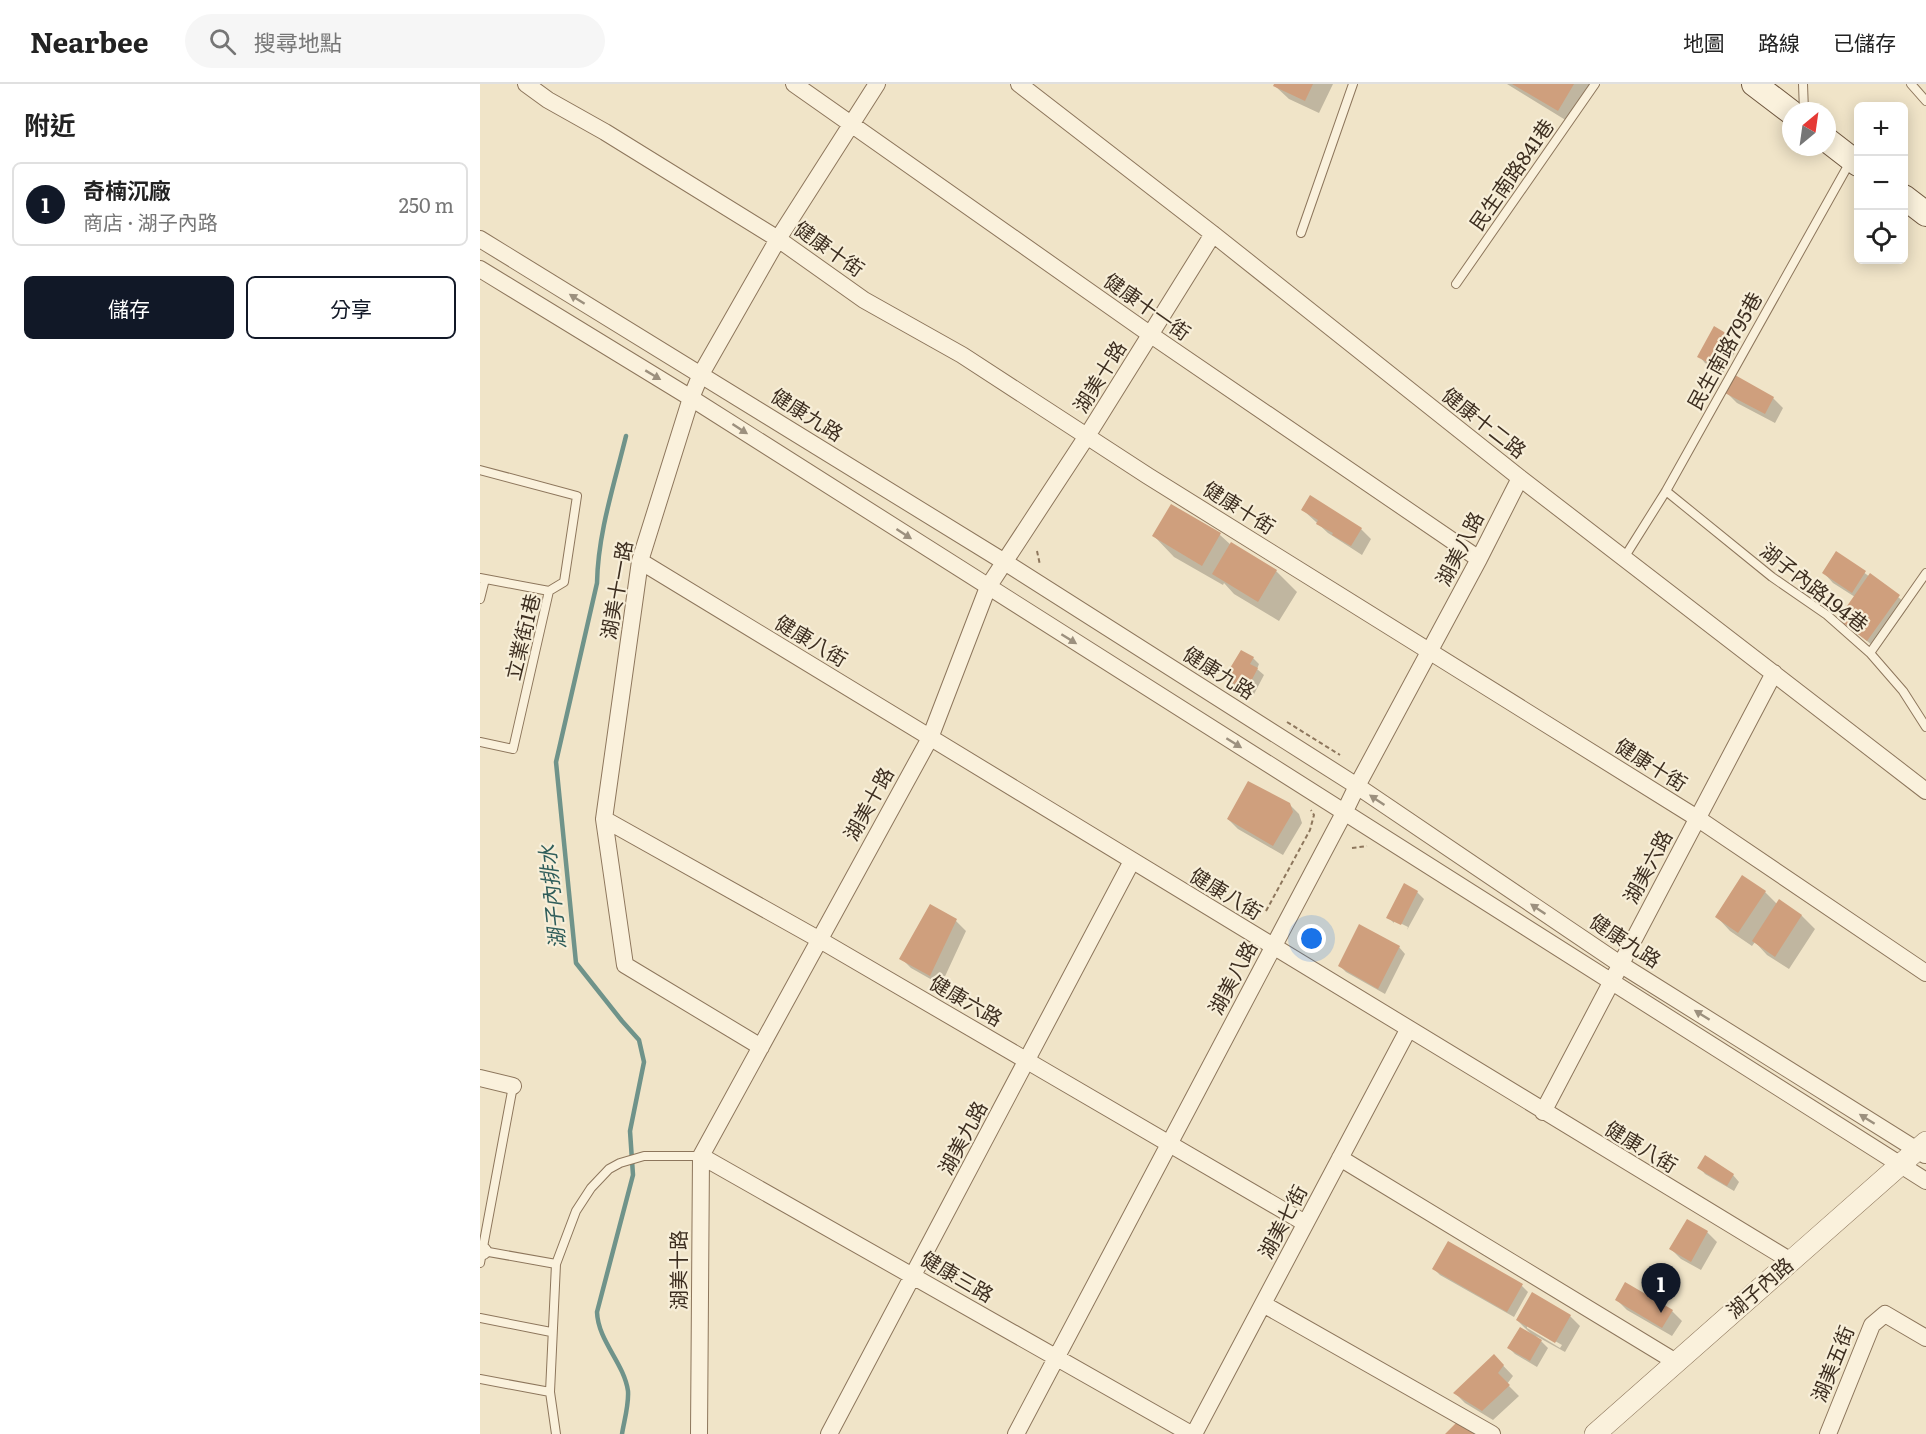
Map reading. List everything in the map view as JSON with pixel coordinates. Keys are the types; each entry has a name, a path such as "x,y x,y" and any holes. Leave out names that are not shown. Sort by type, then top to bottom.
{"main road":[{"path":"1754,84 1782,105"},
{"path":"1836,147 1854,160"},
{"path":"1908,200 1926,214"}],"street":[{"name":"健康十街","path":"526,84 548,100 605,132 778,239 864,300 962,355 1087,436 1697,818 1926,973"},
{"name":"健康十一街","path":"794,84 1151,335 1479,559"},
{"name":"湖美十一路","path":"761,1047 626,965 604,819 640,561 690,398 700,374 778,239 878,84"},
{"name":"健康十二路","path":"1019,84 1213,234 1520,478 1926,791"},
{"name":"湖美十路","path":"699,1434 701,1156 930,738 988,587 1087,436 1213,234"},
{"name":"健康九路","path":"480,240 1003,561 1357,786 1620,964 1923,1149"},
{"path":"480,269 690,398 1926,1181"},
{"name":"湖美八路","path":"1016,1434 1520,478"},
{"name":"健康八街","path":"640,561 1542,1112 1791,1261"},
{"name":"湖美六路","path":"1542,1112 1774,673"},
{"name":"健康六路","path":"604,819 819,940 1305,1223"},
{"name":"湖美九路","path":"829,1434 1132,861"},
{"name":"湖美七街","path":"1193,1434 1408,1030"},
{"path":"480,1078 513,1086"},
{"name":"湖子內路","path":"1595,1434 1899,1165 1923,1149"},
{"name":"健康三路","path":"701,1156 1193,1434"},
{"path":"1340,1158 1676,1362"},
{"path":"1263,1304 1492,1434"},
{"name":"湖美五街","path":"1827,1434 1872,1325 1885,1314 1926,1338"}],"lane":[{"path":"1300,233 1353,84"},
{"name":"民生南路841巷","path":"1456,284 1595,84"},
{"path":"1803,84 1804,102"},
{"path":"1911,84 1926,101"},
{"name":"民生南路795巷","path":"1624,558 1666,491 1854,163"},
{"name":"立業街1巷","path":"480,470 577,496 564,582 549,591 513,749 480,742"},
{"name":"湖子內路194巷","path":"1666,491 1772,577 1827,615 1870,653 1903,691 1926,727"},
{"path":"1870,653 1926,573"},
{"path":"480,599 482,578 549,591"},
{"path":"513,1086 481,1255 556,1264"},
{"path":"556,1434 550,1392 551,1332 556,1264 576,1211 591,1188 609,1169 620,1163 644,1156 701,1156"},
{"path":"480,1318 551,1332"},
{"path":"480,1379 550,1392"}],"path":[{"path":"1266,911 1310,830 1314,815 1310,808"}],"building":[{"path":"1274,84 1313,84 1305,101 1273,86"},
{"path":"1512,84 1574,84 1558,111"},
{"path":"1714,326 1734,338 1717,367 1697,357"},
{"path":"1735,375 1774,397 1765,414 1725,393"},
{"path":"1310,495 1362,528 1351,546 1316,524 1318,520 1301,510"},
{"path":"1171,504 1221,533 1202,566 1152,536"},
{"path":"1231,542 1277,570 1258,602 1212,574"},
{"path":"1836,551 1866,571 1852,593 1822,573"},
{"path":"1870,573 1900,595 1867,641 1838,619"},
{"path":"1241,650 1254,657 1250,664 1258,668 1246,691 1224,678"},
{"path":"1248,781 1290,803 1293,812 1273,846 1227,819"},
{"path":"1742,875 1766,891 1738,933 1715,917"},
{"path":"1404,883 1418,891 1401,925 1386,918"},
{"path":"1779,899 1802,915 1775,957 1752,941"},
{"path":"930,904 957,919 930,976 899,959"},
{"path":"1359,924 1400,946 1378,989 1338,966"},
{"path":"1705,1155 1734,1174 1727,1186 1697,1168"},
{"path":"1687,1219 1708,1231 1691,1262 1669,1249"},
{"path":"1448,1241 1523,1284 1507,1312 1432,1269"},
{"path":"1625,1282 1673,1310 1662,1328 1615,1300"},
{"path":"1532,1292 1571,1315 1555,1343 1516,1320"},
{"path":"1520,1327 1542,1340 1530,1361 1507,1348"},
{"path":"1494,1354 1504,1365 1498,1373 1510,1385 1482,1411 1453,1393"},
{"path":"1458,1421 1482,1434 1445,1434"}],"waterway":[{"name":"湖子內排水","path":"622,1434 627,1407 626,1381 602,1333 597,1312 633,1175 630,1131 644,1062 639,1040 576,963 556,762 597,583 600,546 607,509 626,436"}],"place":[{"name":"奇楠沉廠","path":"1661,1313"}]}
